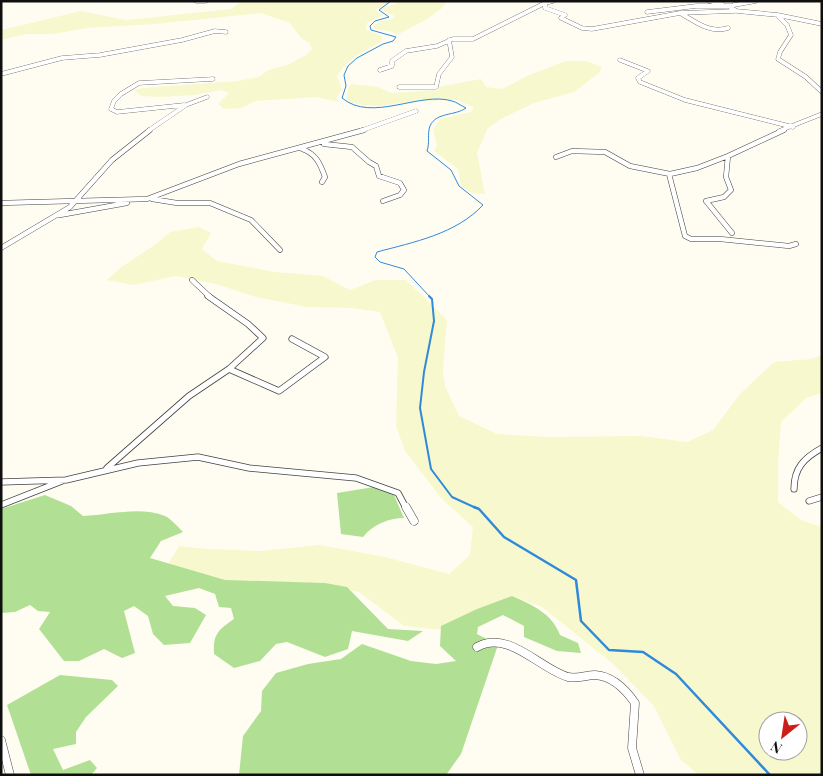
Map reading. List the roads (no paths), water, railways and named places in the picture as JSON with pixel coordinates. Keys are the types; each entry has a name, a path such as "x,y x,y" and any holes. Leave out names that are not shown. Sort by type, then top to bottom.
{"street":[{"path":"196,1 206,1"},
{"path":"380,70 390,68 392,60 406,51 437,46 449,40 473,39 552,1"},
{"path":"709,1 730,6 735,11"},
{"path":"647,12 687,6 730,6 756,1"},
{"path":"545,3 545,8 565,15 561,18 586,29 680,14 735,11 778,15 822,24"},
{"path":"680,14 711,30 719,31 728,28"},
{"path":"778,15 787,23 792,31 792,37 778,54 778,59 806,77 822,92"},
{"path":"1,74 62,58 100,55 216,32 226,32"},
{"path":"399,87 436,86 442,70 453,57 454,52 449,40"},
{"path":"620,60 648,71 638,78 640,82 685,100 794,127"},
{"path":"186,105 117,112 111,109 114,101 121,94 139,83 214,79"},
{"path":"1,248 58,215 76,202 112,160 145,133 186,105 207,96"},
{"path":"147,199 238,164 302,149 416,111"},
{"path":"556,157 572,151 605,152 630,166 659,170 669,174 697,168 728,156 779,131 794,127 822,114"},
{"path":"317,144 344,145 355,148 366,162 376,166 379,176 400,183 404,190 400,195 383,201"},
{"path":"302,149 316,154 325,177 322,182"},
{"path":"728,156 726,177 730,190 724,197 706,201 732,233"},
{"path":"669,174 685,236 789,246 796,244"},
{"path":"58,215 136,199"},
{"path":"1,202 76,202 147,199 177,203 210,203 251,220 280,250"},
{"path":"106,469 190,396 229,370 248,350 263,338 248,324 214,302 192,280"},
{"path":"229,370 279,391 325,357 292,338"},
{"path":"794,489 793,476 800,462 822,448"},
{"path":"1,505 66,480 106,469 138,463 198,457 249,468 356,478 398,492 414,521"},
{"path":"1,482 66,480"},
{"path":"809,501 822,497"},
{"path":"477,647 484,643 504,643 569,677 597,674 623,687 635,703 631,745 640,775"},
{"path":"1,740 10,775"}],"waterway":[{"path":"391,1 379,10 389,17 375,21 370,26 371,30 396,37 393,41 383,44 357,58 348,66 344,75 346,86 342,98 354,105 367,108 439,99 454,102 466,108 441,116 433,122 429,129 427,151 451,170 459,186 483,205 460,223 434,236 377,252 375,257 380,262 404,269 430,297"},
{"path":"430,297 432,299 434,321 424,372 420,408 431,469 452,497 476,508"},
{"path":"474,507 479,509 504,537 576,580 581,621 609,650 643,652 676,674 770,775"}]}
